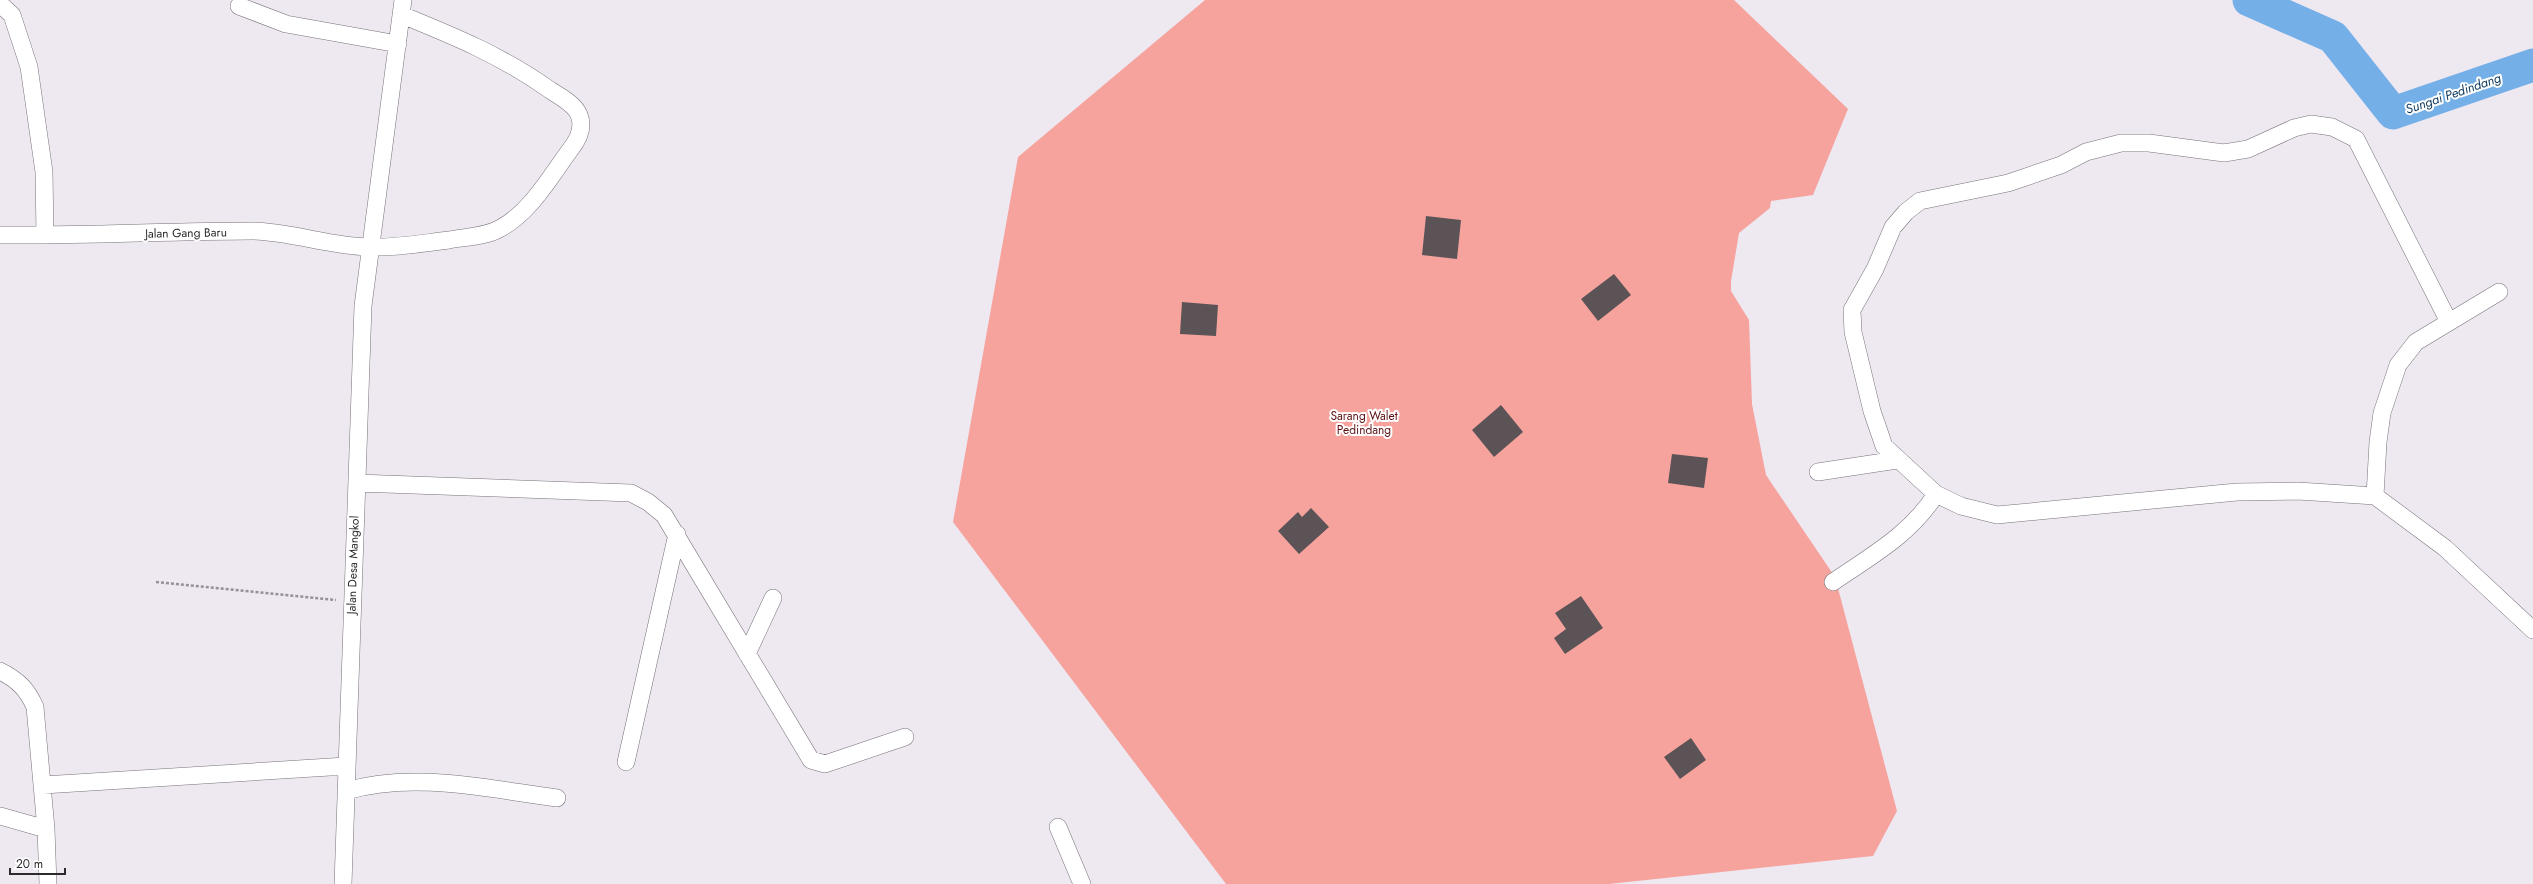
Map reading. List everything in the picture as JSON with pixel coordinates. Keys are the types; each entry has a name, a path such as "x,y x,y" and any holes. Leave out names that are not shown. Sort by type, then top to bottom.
{"street":[{"path":"0,4 12,15 30,74 44,172 45,236"},
{"path":"239,6 286,24 398,44"},
{"name":"Jalan Gang Baru","path":"0,235 45,236 256,231 303,236 371,248 422,244 478,235 498,230 513,220 529,204 576,143 581,128 579,114 566,101 514,64 464,40 402,7"},
{"name":"Jalan Desa Mangkol","path":"343,884 363,306 402,7"},
{"path":"2449,322 2356,139 2332,127 2311,124 2294,128 2248,149 2224,153 2149,144 2121,143 2008,183 1920,201 1893,227 1875,269 1852,310 1853,332 1872,411 1884,446 1897,460 1936,494 1961,506 1997,516 2237,492 2298,491 2375,496 2445,548 2533,630"},
{"path":"2375,496 2378,442 2382,412 2398,365 2416,342 2499,292"},
{"path":"1818,472 1897,460"},
{"path":"357,483 631,493 648,502 664,515 677,534 811,760 817,764 825,764 905,737"},
{"path":"1833,582 1894,540 1926,511 1936,494"},
{"path":"626,762 677,534"},
{"path":"747,654 773,598"},
{"path":"0,671 15,679 28,692 35,707 43,785 48,884"},
{"path":"43,785 346,766"},
{"path":"346,791 371,784 392,781 461,785 557,798"},
{"path":"0,816 46,829"},
{"path":"1058,827 1082,884"}],"path":[{"path":"156,582 352,601"}],"green space":[{"name":"Sarang Walet Pedindang","path":"1205,0 1734,0 1848,109 1813,195 1771,201 1770,208 1739,233 1731,281 1731,291 1749,320 1752,404 1766,475 1835,577 1897,811 1873,856 1609,884 1226,884 953,522 1018,157"}],"building":[{"path":"1426,216 1461,220 1457,259 1422,255"},
{"path":"1614,274 1631,295 1598,321 1581,299"},
{"path":"1182,302 1218,305 1216,336 1180,334"},
{"path":"1501,405 1523,432 1494,457 1472,430"},
{"path":"1672,454 1708,458 1704,488 1668,483"},
{"path":"1311,508 1329,527 1299,554 1278,531 1298,512 1302,517"},
{"path":"1581,596 1603,628 1565,654 1554,638 1566,629 1555,613"},
{"path":"1691,738 1706,760 1680,779 1664,757"}],"waterway":[{"name":"Sungai Pedindang","path":"2249,0 2333,37 2393,113 2533,65"}]}
